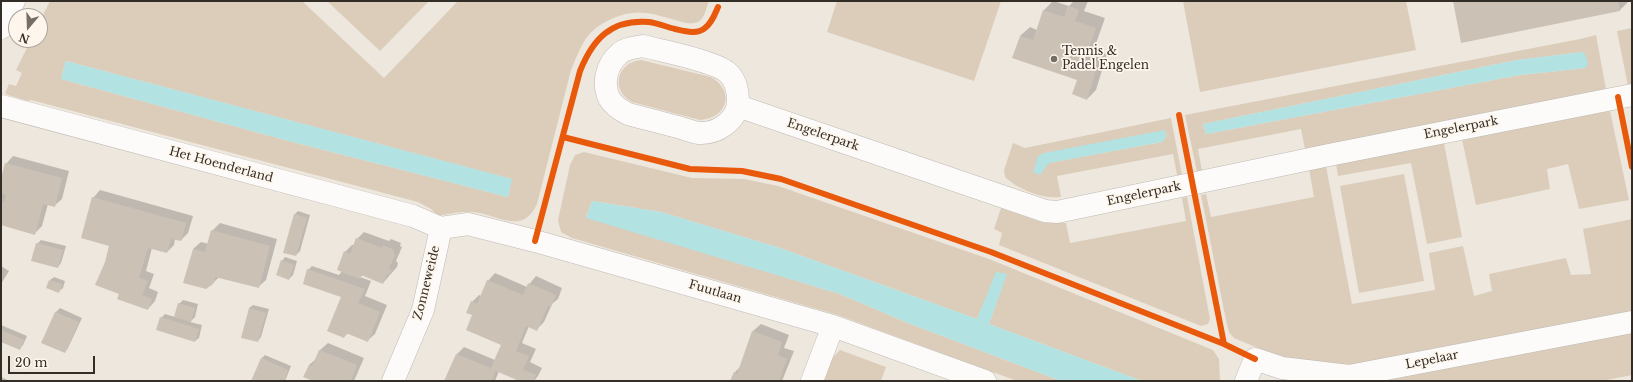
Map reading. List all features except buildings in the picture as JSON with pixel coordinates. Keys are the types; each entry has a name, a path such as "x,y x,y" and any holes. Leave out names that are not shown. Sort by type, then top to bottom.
{"street":[{"path":"1,28 14,1"},
{"path":"643,46 716,65 728,72 734,81 738,94 738,106 726,125 714,131 699,133 628,114 618,109 609,98 606,86 607,73 612,62 620,53 631,48 643,46"},
{"name":"Engelerpark","path":"738,106 1045,211 1057,212 1337,153 1632,95"},
{"name":"Het Hoenderland","path":"1,106 413,216 441,228"},
{"name":"Fuutlaan","path":"441,228 468,224 535,241 833,326 985,381"},
{"name":"Zonneweide","path":"393,381 423,310 441,228"},
{"name":"Lepelaar","path":"1246,381 1255,359 1282,368 1349,376 1632,322"},
{"path":"812,381 833,326"}],"shaded area":[{"path":"50,1 302,1 384,78 458,1 709,1 705,13 698,22 683,22 650,14 632,13 607,21 591,32 580,49 571,70 537,204 531,214 524,219 516,221 508,221 481,213 472,212 459,212 438,216 431,209 418,202 8,95 5,93 9,84 16,86 22,73 16,70 27,48 48,48 48,8 46,8","holes":["66,61 511,179 508,197 285,140 61,79"]},
{"path":"327,1 429,1 380,51"},
{"path":"837,1 1001,1 974,81 827,32"},
{"path":"1183,1 1406,1 1416,50 1200,92"},
{"path":"1632,28 1632,85 1628,86 1617,31"},
{"path":"1596,35 1606,89 1305,149 1301,129 1198,149 1202,171 1197,172 1185,115","holes":["1582,52 1585,68 1520,75 1206,134 1203,124 1517,60"]},
{"path":"641,60 711,77 719,83 723,89 725,103 722,109 717,114 709,118 700,120 632,102 625,97 621,91 619,77 626,66"},
{"path":"1610,111 1629,200 1579,209 1568,164 1547,169 1550,189 1476,205 1462,139"},
{"path":"1171,118 1182,175 1177,175 1173,154 1057,176 1061,197 1046,197 1024,190 1005,177 1004,170 1013,143 1025,148","holes":["1167,134 1162,142 1048,163"]},
{"path":"1444,143 1462,237 1427,244 1411,163 1338,176 1336,164"},
{"path":"584,152 692,178 744,179 778,186 989,259 1213,350 1219,359 1220,381 1142,381 989,324 1006,275 997,272 977,319 780,248 661,212 592,201 586,217 840,294 908,323 1061,381 1017,381 838,315 572,238 561,232 558,220 570,165 575,155"},
{"path":"1326,166 1352,304 1435,290 1429,253 1463,246 1474,296 1492,291 1489,274 1566,258 1571,275 1591,274 1583,229 1632,219 1632,313 1350,368 1282,358 1234,338 1229,332 1227,325 1201,195 1206,194 1211,217 1314,197 1309,169"},
{"path":"1404,174 1424,281 1359,293 1340,186"},
{"path":"1187,197 1210,319 1208,324 1201,326 999,245 1002,233 994,229 1001,208 1044,223 1066,223 1070,243 1186,221 1182,198"},
{"path":"1632,332 1632,375 1601,381 1380,381"},
{"path":"840,350 886,367 881,381 821,381 829,361"}],"water":[{"path":"1582,52 1585,54 1588,64 1585,68 1520,75 1206,134 1203,124 1517,60"},
{"path":"66,61 512,179 508,197 285,140 61,79"},
{"path":"1165,130 1166,137 1162,142 1049,163 1040,175 1033,172 1038,156 1044,153"},
{"path":"592,201 661,212 780,248 977,319 996,272 1007,274 989,324 1142,381 1061,381 908,323 840,294 586,218"}],"cycle path":[{"path":"535,241 580,71 591,49 605,33 624,24 649,22 682,31 690,32 702,30 710,24 718,7"},
{"path":"1618,97 1632,167"},
{"path":"1179,115 1224,344"},
{"path":"563,137 690,169 742,171 781,179 991,252 1224,344 1255,359"}],"place":[{"name":"Tennis & Padel Engelen","path":"1054,59"}]}
